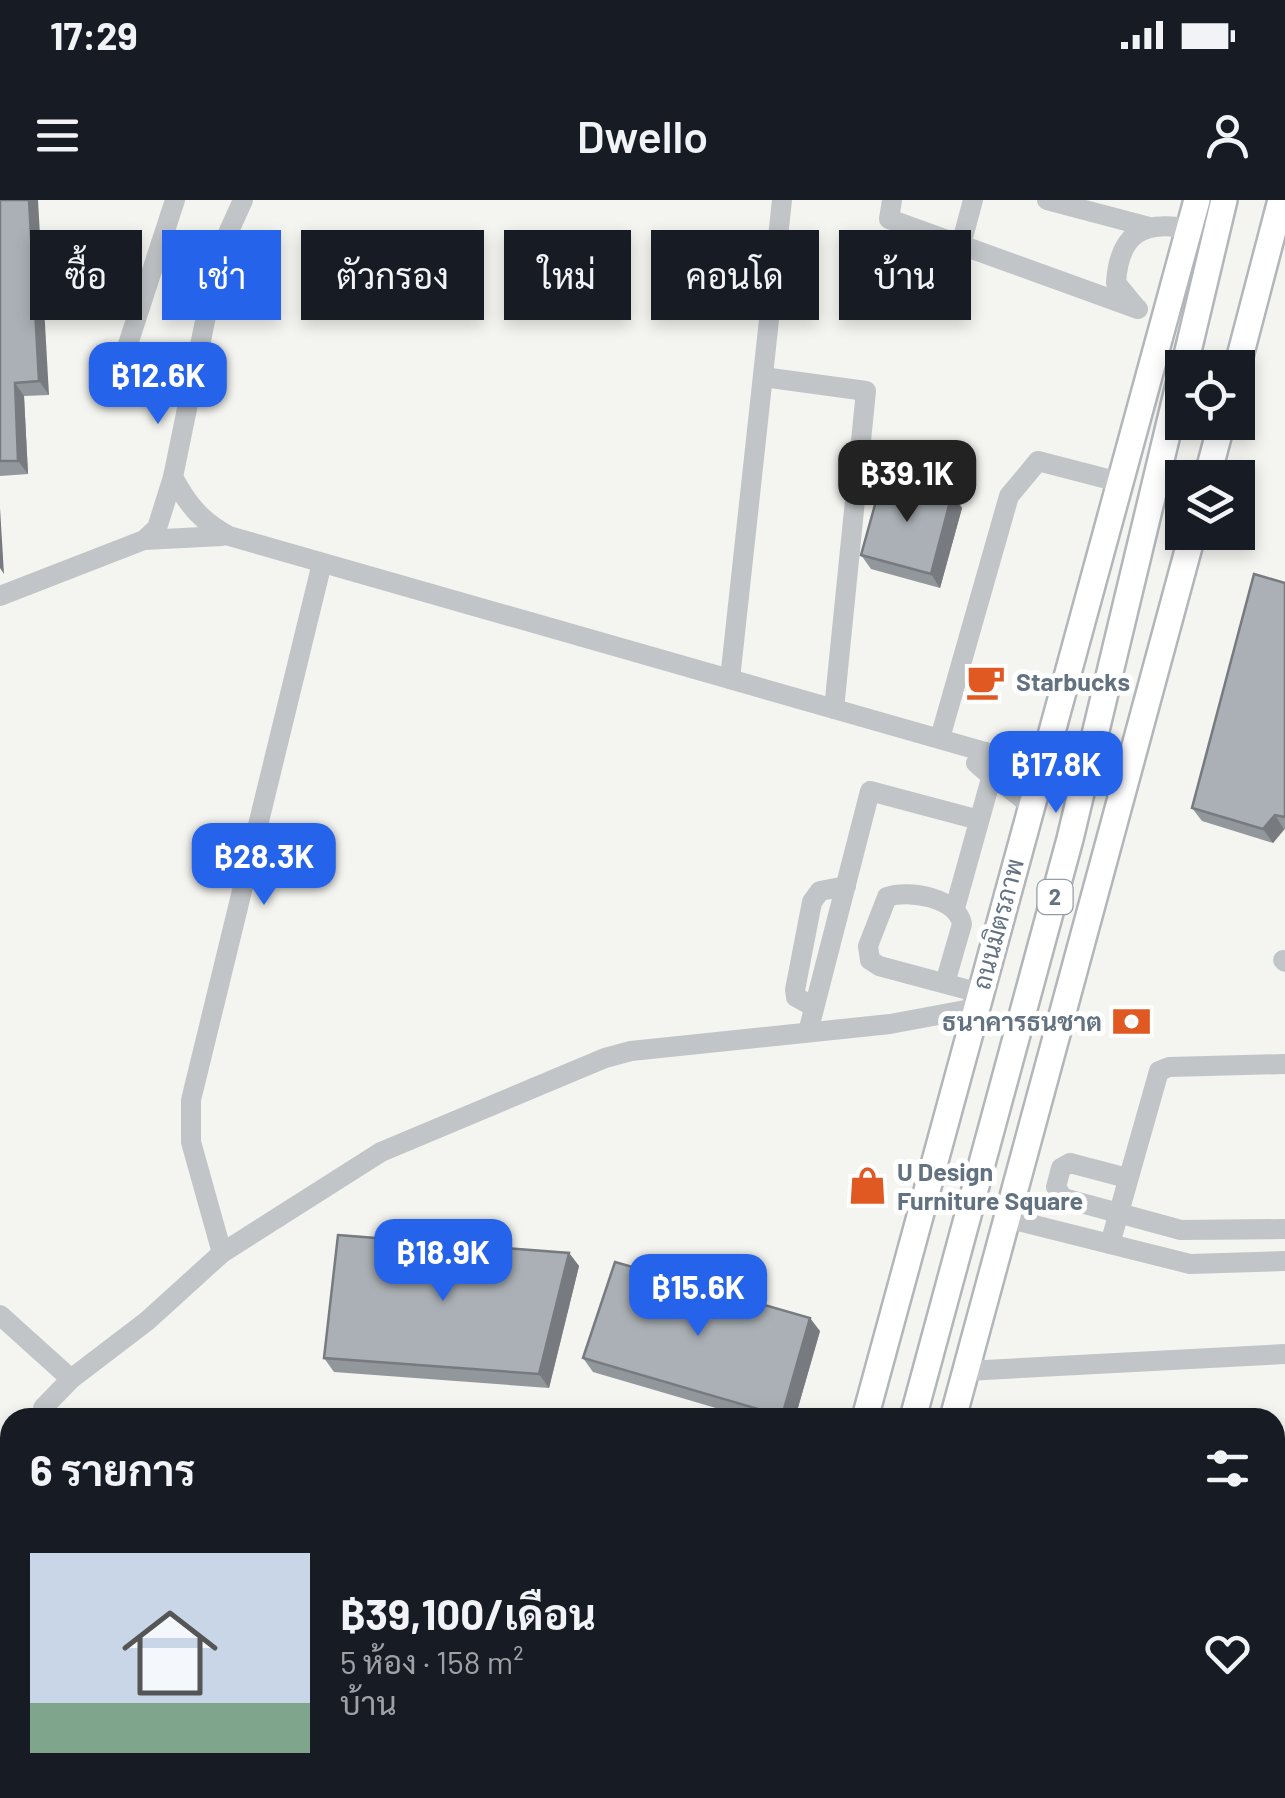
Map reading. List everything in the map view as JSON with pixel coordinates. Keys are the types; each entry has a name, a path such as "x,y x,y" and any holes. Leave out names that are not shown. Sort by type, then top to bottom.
{"main road":[{"name":"ถนนมิตรภาพ","path":"868,1408 1196,200"},
{"path":"1242,350 1282,200"},
{"name":"ถนนมิตรภาพ","path":"1188,350 1223,204"},
{"path":"1160,332 1223,204"},
{"path":"1268,251 1285,208"},
{"name":"ถนนมิตรภาพ","path":"917,1408 1019,1037 1126,618 1167,440"},
{"path":"1107,525 1123,568 1126,618"},
{"name":"2","path":"956,1408 1188,550"}],"street":[{"path":"116,382 175,200"},
{"path":"144,540 158,528 173,477 219,253 243,200"},
{"path":"730,679 782,200"},
{"path":"892,200 889,219 919,230"},
{"path":"965,230 973,200"},
{"path":"1047,200 1149,228"},
{"path":"1160,332 1116,283 1118,262 1132,234 1169,225 1188,229"},
{"path":"971,249 1138,309"},
{"path":"763,377 866,391 834,709"},
{"path":"940,738 1010,496 1038,461 1119,482"},
{"path":"173,477 192,510 229,536 1041,768"},
{"path":"0,596 144,540 229,536"},
{"path":"222,1253 191,1142 191,1100 322,563"},
{"path":"985,752 976,762 1030,806"},
{"path":"945,982 962,924 955,908 992,776"},
{"path":"808,1032 870,791 980,820"},
{"path":"955,908 909,893 887,897 867,953 879,966 945,982 978,1000"},
{"path":"48,1408 71,1379 147,1322 222,1253 381,1152 605,1058 632,1051 890,1024 978,1000"},
{"path":"1110,1244 1154,1082 1163,1069 1285,1064"},
{"path":"1127,1178 1070,1163 1062,1168 1056,1187 1063,1198 1181,1230 1285,1229"},
{"path":"1006,1218 1190,1264 1285,1261"},
{"path":"0,1316 71,1379"},
{"path":"966,1371 1285,1354"}],"building":[{"path":"0,200 29,200 30,320 36,320 39,381 15,383 18,461 0,461"},
{"path":"883,476 952,494 931,574 861,555"},
{"path":"1254,574 1285,583 1285,817 1275,815 1263,829 1192,808"},
{"path":"338,1235 569,1253 539,1374 324,1358"},
{"path":"615,1262 810,1318 784,1408 755,1408 583,1358"}],"place":[{"name":"Starbucks","path":"986,682"},
{"name":"ธนาคารธนชาต","path":"1132,1022"},
{"name":"U Design Furniture Square","path":"867,1186"}]}
